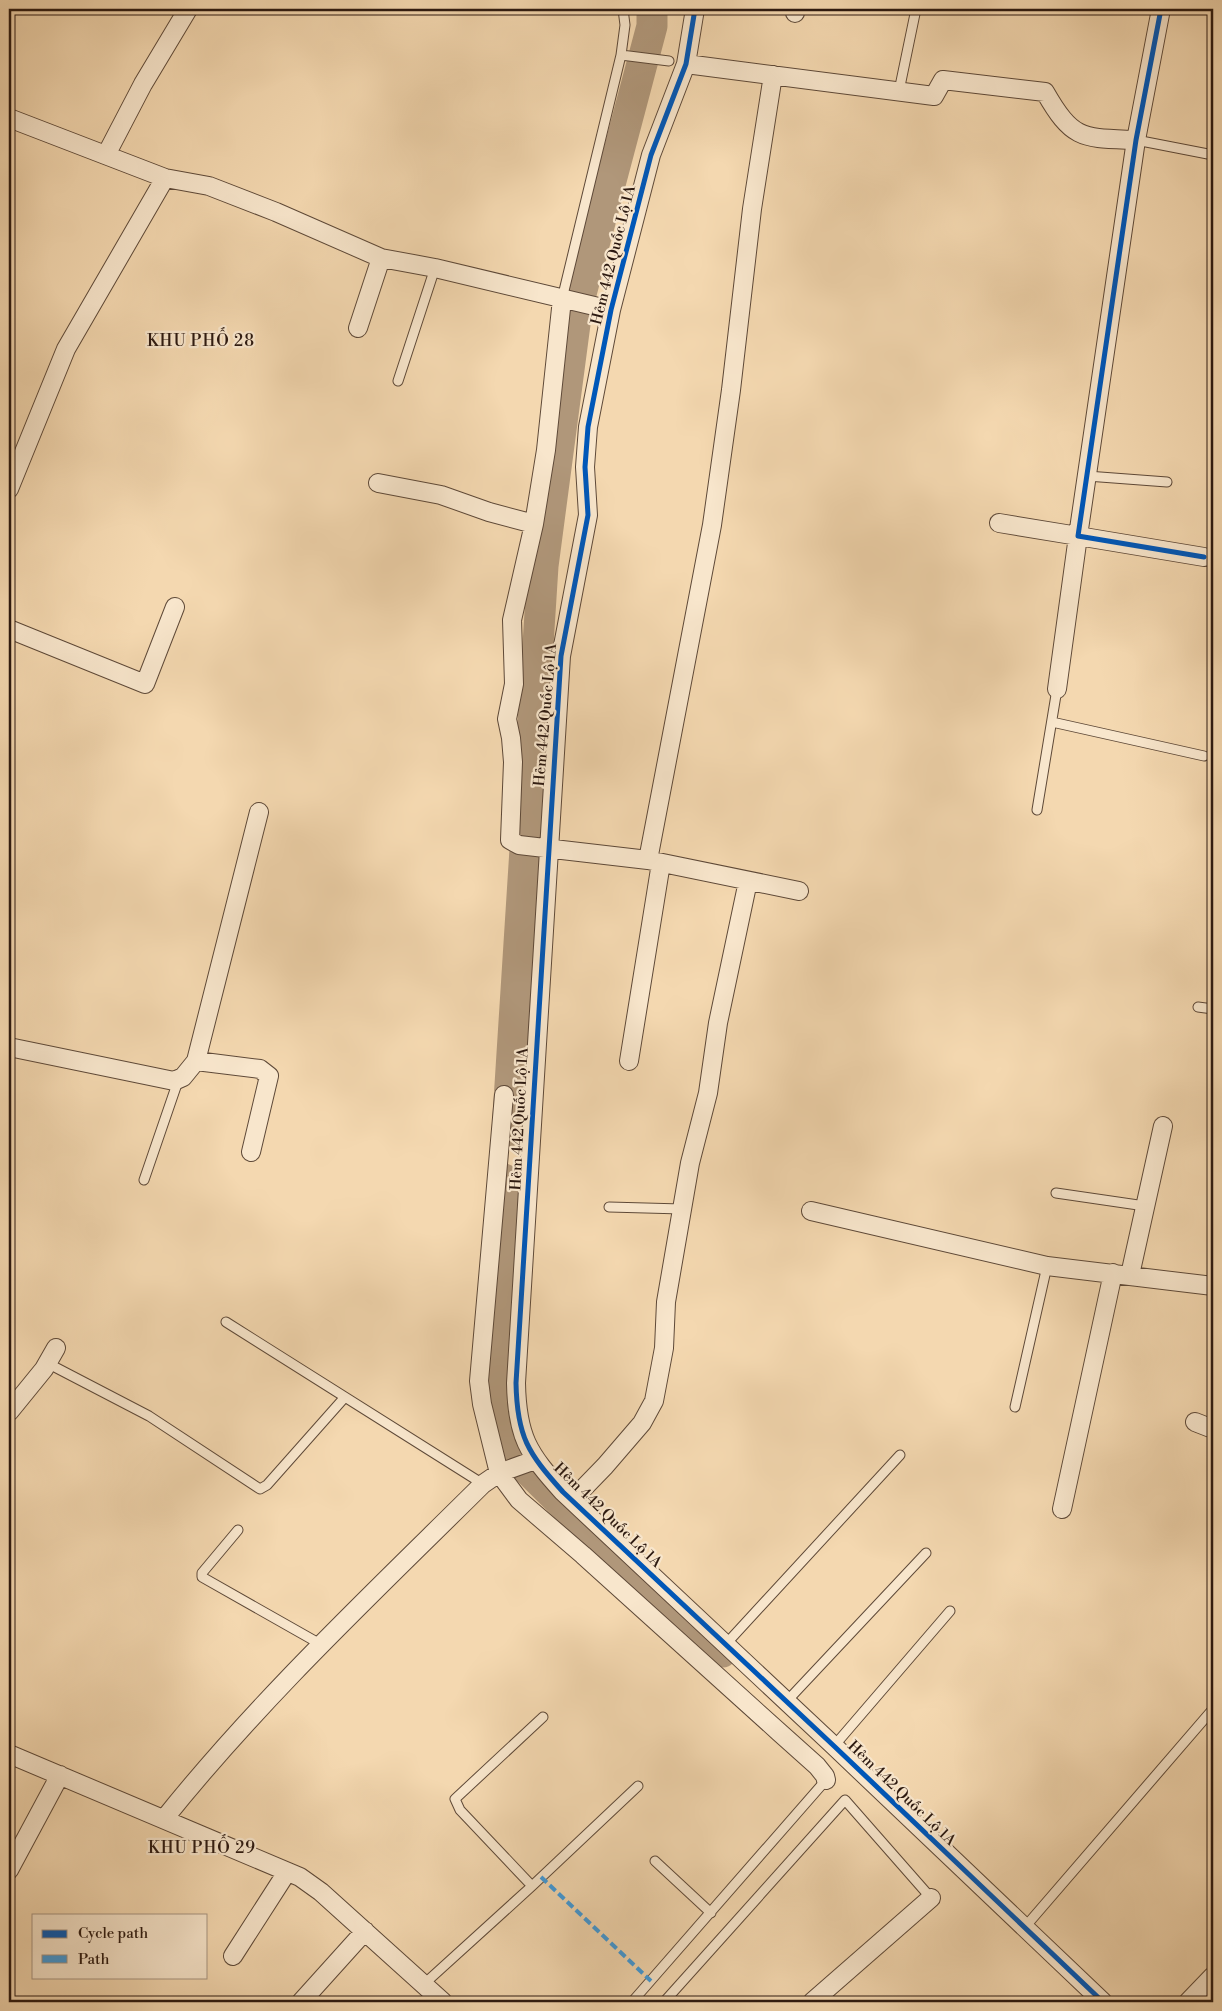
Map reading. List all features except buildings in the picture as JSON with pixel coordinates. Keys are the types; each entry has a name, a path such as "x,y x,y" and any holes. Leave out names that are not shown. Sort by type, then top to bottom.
{"street":[{"path":"106,155 142,84 188,9"},
{"name":"Hẻm 442 Quốc Lộ 1A","path":"695,9 606,309 588,427 585,467 588,515 561,656 544,848 516,1383 516,1409 527,1463 572,1500 726,1644 1103,2002"},
{"path":"1057,689 1136,140 1161,9"},
{"path":"678,63 934,96 943,80 1045,92 1058,116 1072,130 1094,138 1136,140"},
{"path":"629,1061 654,861 712,526 731,390 752,209 773,75"},
{"path":"9,118 165,178 218,189 381,258 435,268 606,309"},
{"path":"9,489 66,348 165,178"},
{"path":"358,328 381,258"},
{"path":"567,300 534,524 512,620 514,684 507,719 513,762 509,836 513,844 654,861 799,891"},
{"path":"378,483 442,495 489,512 534,524"},
{"path":"999,523 1204,557"},
{"path":"9,629 145,684 175,607"},
{"path":"9,1046 178,1081 196,1061 259,812"},
{"path":"572,1500 605,1466 642,1423 654,1401 664,1348 666,1302 690,1163 708,1093 718,1023 748,881"},
{"path":"196,1061 260,1069 269,1076 251,1152"},
{"path":"504,1094 480,1381 483,1412 499,1473 519,1500 583,1554 779,1732 823,1773 826,1780"},
{"path":"1062,1510 1122,1274 1145,1206 1163,1126"},
{"path":"811,1211 1047,1266 1213,1286"},
{"path":"9,1412 52,1356"},
{"path":"1195,1422 1213,1429"},
{"path":"164,1819 200,1774 322,1645 483,1484 499,1473 527,1463"},
{"path":"9,1754 300,1877 321,1892 443,2002"},
{"path":"9,1870 60,1775"},
{"path":"233,1956 287,1872"},
{"path":"812,2002 931,1898"},
{"path":"301,2002 365,1931"},
{"path":"1188,2002 1213,1976"}],"lane":[{"path":"567,300 621,55 626,25 623,9"},
{"path":"898,92 916,9"},
{"path":"621,55 678,63"},
{"path":"1136,140 1213,155"},
{"path":"398,382 435,268"},
{"path":"1087,476 1167,482"},
{"path":"1037,810 1057,689"},
{"path":"1052,722 1204,756"},
{"path":"1198,1007 1213,1009"},
{"path":"144,1180 178,1081"},
{"path":"1056,1193 1145,1206"},
{"path":"609,1207 682,1210"},
{"path":"1015,1407 1047,1266"},
{"path":"226,1322 483,1484"},
{"path":"52,1356 202,1449 260,1489 267,1485 345,1397"},
{"path":"726,1644 900,1455"},
{"path":"238,1530 202,1573 202,1577 322,1645"},
{"path":"787,1702 926,1553"},
{"path":"834,1746 950,1611"},
{"path":"1025,1927 1213,1708"},
{"path":"532,1886 460,1810 456,1800 543,1717"},
{"path":"632,2002 826,1780"},
{"path":"423,1985 638,1786"},
{"path":"664,2002 845,1800 931,1898"},
{"path":"655,1861 711,1913"}],"waterway":[{"path":"507,1132 543,566 577,309 652,26 652,9"},
{"path":"504,1179 493,1362 494,1410 500,1438 525,1467 608,1549 722,1652"}],"marked path":[{"path":"541,1877 651,1981"}],"cycle path":[{"path":"695,9 686,64 651,155 611,310 588,427 585,467 588,515 561,656 516,1383 519,1417 522,1431 533,1455 563,1492 1103,2002"},
{"path":"1161,9 1136,140 1078,536 1204,557"}],"district":[{"name":"KHU PHỐ 28","path":"201,340"},
{"name":"KHU PHỐ 29","path":"202,1847"}]}
